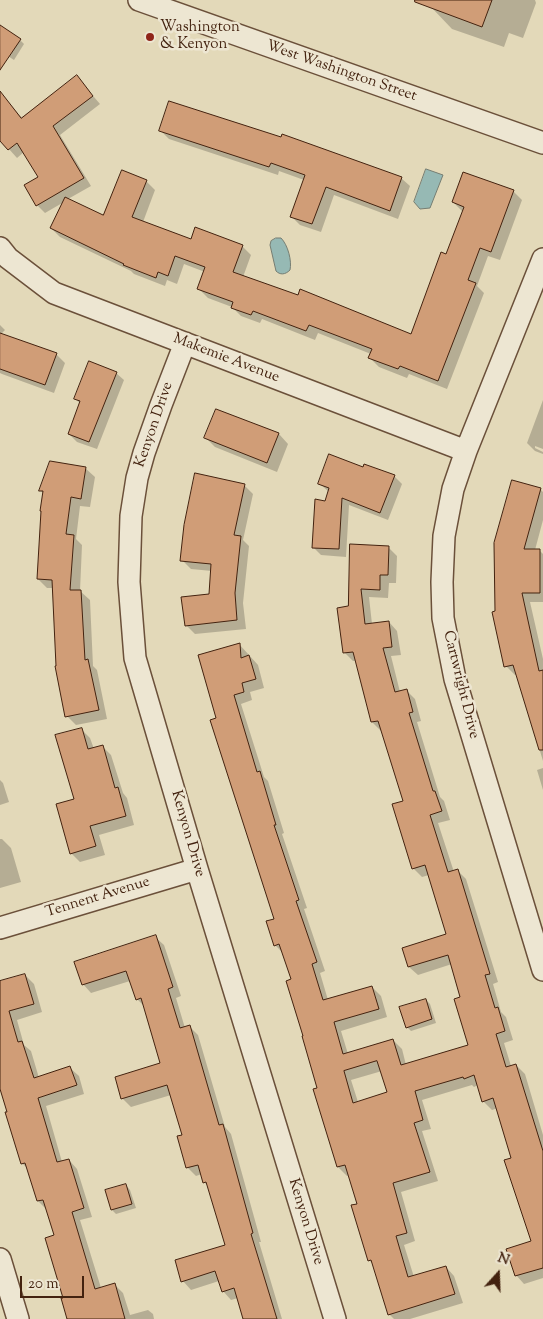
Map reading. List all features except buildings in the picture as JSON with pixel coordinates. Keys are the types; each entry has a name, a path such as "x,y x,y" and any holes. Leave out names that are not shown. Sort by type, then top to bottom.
{"street":[{"name":"West Washington Street","path":"139,0 543,143"},
{"name":"Makemie Avenue","path":"0,248 8,258 54,293 466,451"},
{"name":"Cartwright Drive","path":"543,259 466,451 453,489 444,536 443,618 455,679 543,970"},
{"name":"Kenyon Drive","path":"184,344 160,404 137,478 130,516 129,582 135,658 334,1319"},
{"name":"Tennent Avenue","path":"0,928 197,869"},
{"path":"0,1259 18,1319"}],"water":[{"path":"426,169 443,175 430,208 420,209 414,202"},
{"path":"281,238 289,253 290,270 284,274 276,271 270,245 271,241"}],"place":[{"name":"Washington & Kenyon","path":"150,37"}]}
